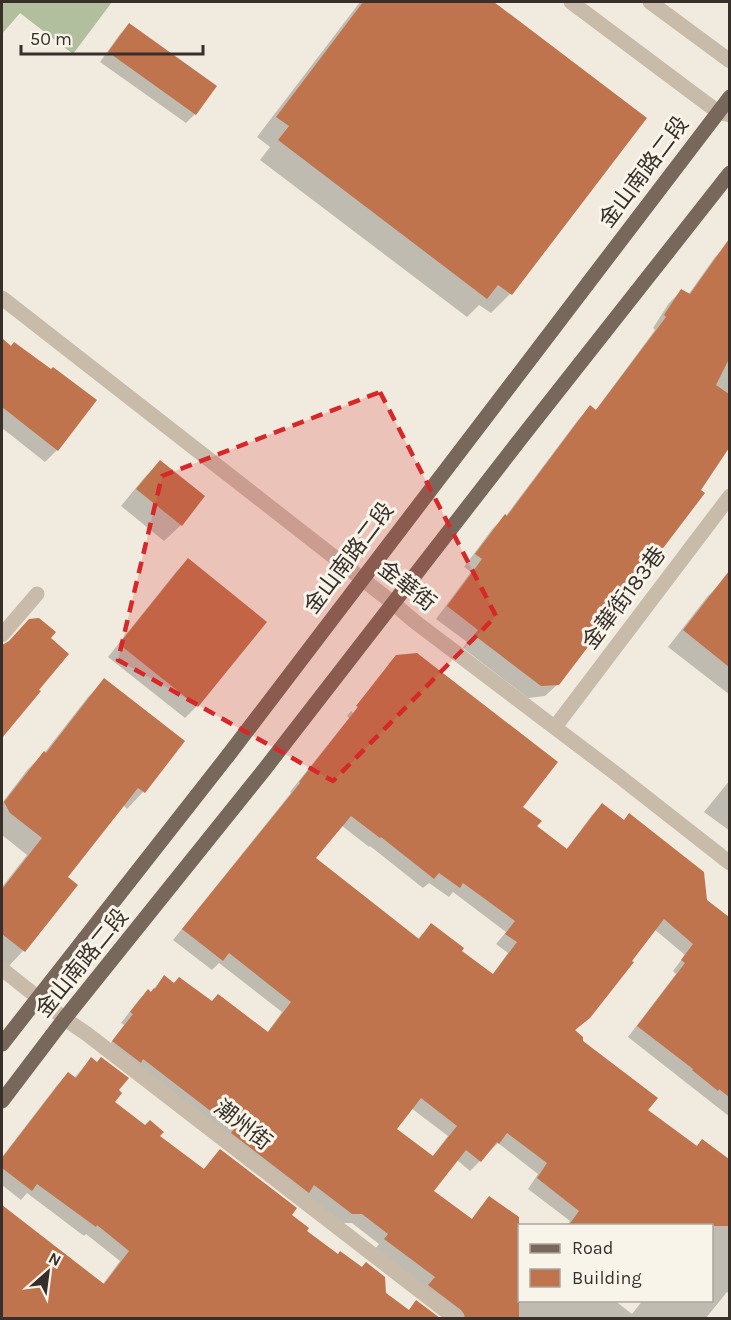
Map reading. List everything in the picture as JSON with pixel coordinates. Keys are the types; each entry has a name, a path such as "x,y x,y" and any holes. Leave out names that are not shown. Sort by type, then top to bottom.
{"main road":[{"name":"金山南路二段","path":"2,1044 724,114 729,97"},
{"name":"金山南路二段","path":"2,1101 257,779 729,173"}],"street":[{"path":"571,2 724,114"},
{"path":"650,2 729,61"},
{"name":"金華街","path":"2,298 414,621 555,727 729,863"},
{"name":"金華街183巷","path":"555,727 729,496"},
{"path":"2,635 37,594"},
{"name":"潮州街","path":"2,969 455,1318"}],"highlighted area":[{"path":"380,392 496,616 333,781 118,660 162,476"}],"green space":[{"path":"2,2 112,2 73,54 20,13 2,34"}],"building":[{"path":"363,2 494,2 647,118 512,295 498,285 487,299 278,140 289,126 276,117"},
{"path":"129,23 217,86 196,115 108,52"},
{"path":"729,239 729,359 716,385 729,394 729,448 701,490 705,493 559,685 541,686 474,635 478,630 447,606 482,559 475,554 505,514 507,516 590,405 596,410 666,317 664,315 681,289 690,294"},
{"path":"2,338 11,346 14,342 51,369 53,367 97,400 58,451 2,407"},
{"path":"160,460 205,496 182,526 136,489"},
{"path":"188,558 267,622 198,707 119,644"},
{"path":"729,571 729,667 683,630"},
{"path":"39,618 56,632 51,638 69,654 2,738 2,645 9,641 29,619"},
{"path":"417,653 558,762 523,807 542,821 537,826 567,849 602,803 624,820 629,813 704,872 707,900 729,917 729,1097 719,1089 718,1091 637,1026 685,963 681,960 693,944 664,919 590,1018 575,1030 583,1037 583,1041 658,1098 648,1110 697,1146 702,1139 729,1159 729,1226 569,1224 579,1211 537,1178 547,1163 507,1133 481,1162 466,1150 434,1191 472,1219 489,1196 519,1217 519,1318 465,1318 461,1310 428,1285 435,1277 384,1239 388,1234 362,1214 352,1214 314,1185 309,1193 231,1133 234,1129 143,1059 141,1063 112,1041 133,1014 130,1012 148,989 151,992 155,989 164,975 174,983 179,977 212,1001 218,994 268,1032 291,1002 229,953 223,961 182,929 300,783 358,707 356,706 396,655","holes":["351,816 434,879 439,873 460,888 463,883 515,921 505,934 517,942 493,974 462,951 464,948 431,923 419,939 316,858","421,1098 457,1126 433,1156 397,1129"]},
{"path":"104,678 185,741 145,793 138,788 68,877 78,885 25,952 2,934 2,889 42,838 10,813 4,802 44,751 46,753"},
{"path":"91,1057 97,1062 101,1057 129,1078 119,1090 122,1093 115,1102 145,1125 150,1120 164,1132 160,1136 204,1169 220,1149 297,1208 292,1215 309,1228 307,1231 338,1254 340,1251 362,1267 366,1262 385,1277 386,1293 409,1310 416,1300 440,1318 2,1318 2,1205 104,1284 129,1251 97,1225 96,1227 37,1184 32,1191 2,1168 2,1158 68,1072 76,1078"}]}
